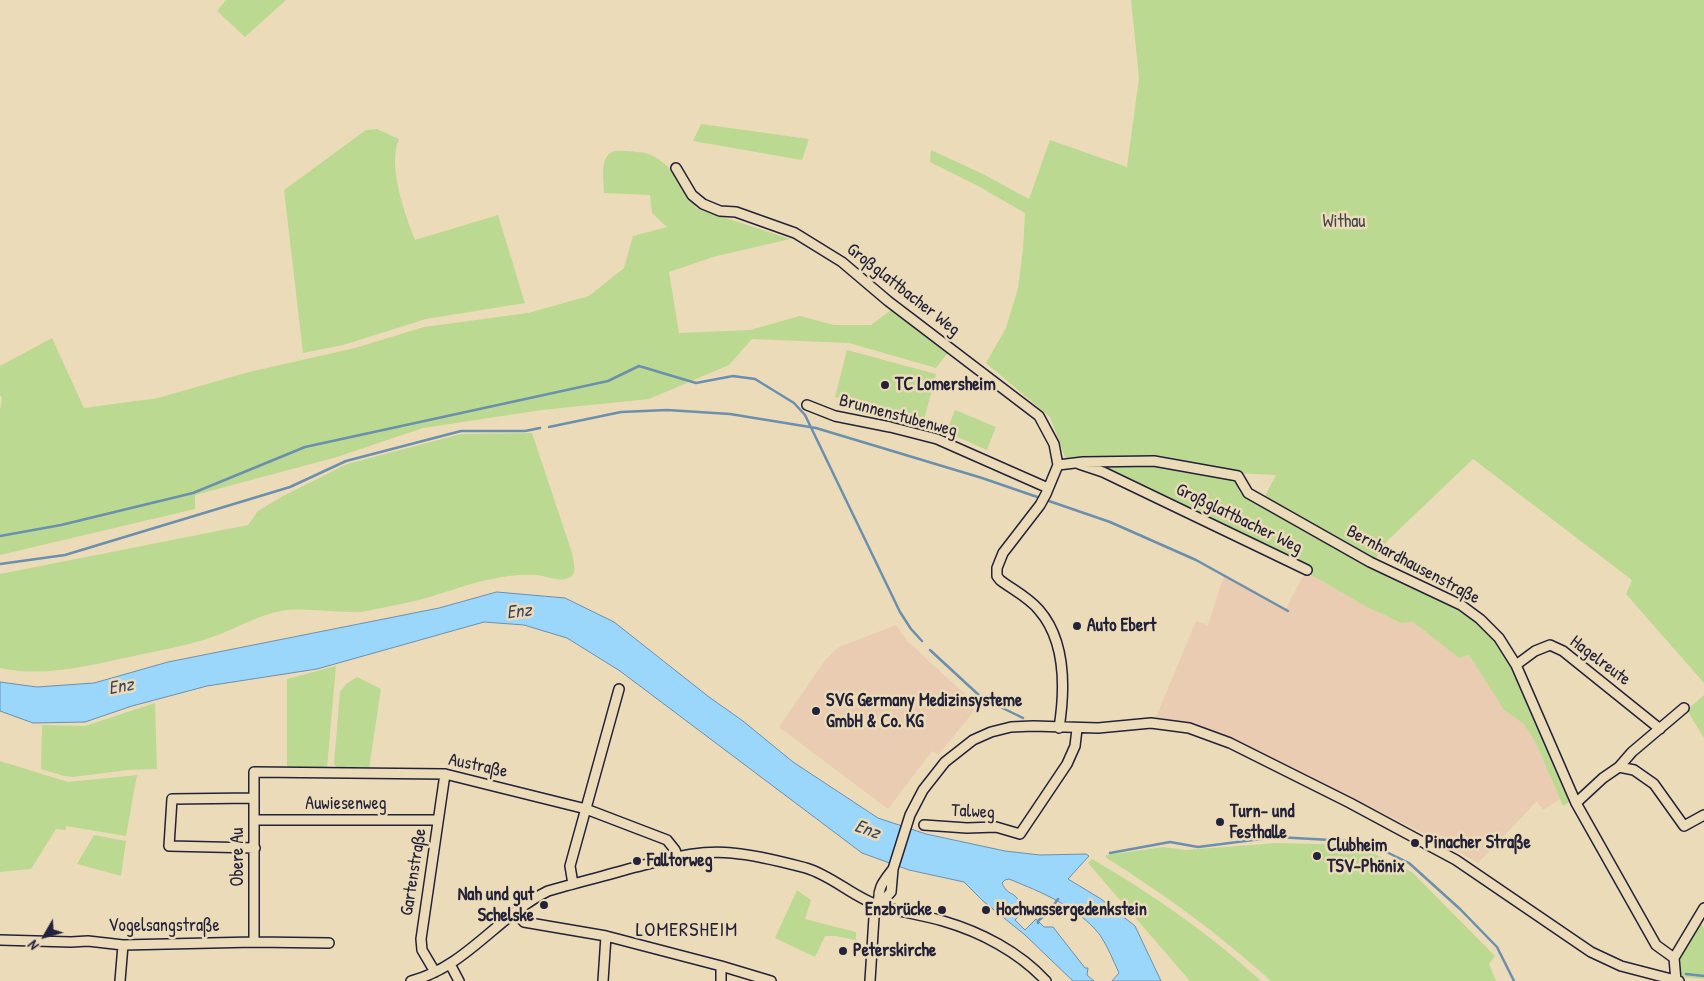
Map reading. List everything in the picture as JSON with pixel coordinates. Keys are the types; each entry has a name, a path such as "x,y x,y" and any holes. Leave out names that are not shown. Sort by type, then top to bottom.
{"street":[{"name":"Großglattbacher Weg","path":"676,168 692,195 703,204 720,211 736,212 795,233 842,262 888,301 1039,416 1054,444 1058,465"},
{"name":"Brunnenstubenweg","path":"807,405 835,416 890,427 937,440 1035,482 1047,491"},
{"name":"Bernhardhausenstraße","path":"1058,465 1154,461 1238,476 1248,493 1370,562 1461,605 1480,619 1499,638 1516,665 1576,803 1656,945 1674,958"},
{"name":"Großglattbacher Weg","path":"1075,463 1103,472 1307,570"},
{"path":"1058,465 1040,504 1003,553 997,568 997,576 1028,599 1040,611 1054,637 1061,660 1062,678 1059,728"},
{"name":"Hagelreute","path":"1516,665 1534,651 1550,645 1557,648 1660,729"},
{"path":"573,884 570,866 619,689"},
{"path":"1576,803 1684,708"},
{"path":"870,981 874,917 879,906 891,892 889,881 910,815 923,790 932,776 945,762 973,740 1011,727 1077,729 1151,723 1189,728 1224,740 1350,803 1456,860 1591,952 1621,966 1678,981 1674,958 1704,908"},
{"name":"Talweg","path":"924,825 967,828 996,827 1020,834 1067,764 1075,746 1077,729"},
{"path":"1619,767 1634,770 1654,784 1684,826 1704,815"},
{"name":"Austraße","path":"254,772 445,774 586,809 667,840 677,856"},
{"name":"Obere Au","path":"254,772 254,942"},
{"name":"Gartenstraße","path":"435,972 422,950 421,938 445,774"},
{"path":"254,798 172,799 169,846 255,848"},
{"name":"Auwiesenweg","path":"255,820 438,820"},
{"path":"411,981 450,964 515,912 542,894 677,856 732,852 808,869 879,906 963,927 994,942 1031,966 1046,981"},
{"path":"515,912 524,922 606,936 771,981"},
{"path":"603,981 606,936"},
{"name":"Vogelsangstraße","path":"0,940 88,941 123,945 254,942 329,943"},
{"path":"120,981 123,945"},
{"path":"450,964 459,981"},
{"path":"721,966 721,981"}],"shaded area":[{"path":"1308,573 1365,606 1401,623 1413,622 1459,658 1469,655 1504,710 1524,724 1536,743 1560,799 1543,810 1537,801 1478,863 1449,846 1254,749 1193,724 1156,717 1196,621 1208,625 1224,575 1248,587 1285,611 1301,579"},
{"path":"896,625 907,641 978,706 938,755 932,751 888,809 779,727 826,659 839,647"}],"green space":[{"path":"226,0 286,0 245,37 217,11"},
{"name":"Withau","path":"1131,0 1704,0 1704,683 1626,594 1632,580 1473,459 1387,541 1375,560 1264,498 1276,475 1233,473 1240,493 1379,571 1467,615 1498,642 1508,660 1569,802 1563,806 1536,743 1524,724 1504,710 1469,655 1459,658 1413,622 1401,623 1365,606 1308,573 1120,476 1065,457 1050,417 986,363 1006,328 1018,288 1025,213 978,186 930,162 931,150 983,174 1029,199 1050,140 1127,167 1139,78"},
{"path":"701,124 809,139 802,160 693,141"},
{"path":"377,129 399,139 395,162 396,176 402,204 415,240 498,215 525,303 426,319 343,345 303,353 284,190 366,130"},
{"path":"614,151 648,154 664,163 687,192 696,208 790,239 713,257 669,272 679,333 750,330 800,316 834,325 871,325 894,308 950,350 936,368 849,343 752,339 729,365 649,399 542,410 423,428 337,457 195,495 195,509 0,555 0,410 2,398 0,395 0,366 52,338 84,408 158,398 249,372 355,348 424,327 528,313 589,296 624,268 633,236 667,227 652,213 650,195 604,193 603,171 605,159"},
{"name":"TC Lomersheim","path":"847,350 936,374 924,420 835,397"},
{"path":"955,410 996,427 987,450 946,432"},
{"path":"532,433 572,553 574,573 566,579 554,579 537,575 505,576 417,600 363,612 281,611 265,615 197,642 101,663 34,672 0,668 0,574 248,525 258,511 283,496 347,464 461,434"},
{"path":"336,666 327,768 324,770 287,769 287,679"},
{"path":"357,677 381,689 369,769 338,769 334,764 340,692 346,684"},
{"path":"1704,695 1704,738 1687,710"},
{"path":"155,703 157,769 128,770 73,777 41,769 42,725 85,726"},
{"path":"0,761 68,782 137,775 126,836 66,826 66,830 56,829 31,869 0,872"},
{"path":"94,835 126,841 121,876 77,864"},
{"path":"1276,843 1356,845 1412,872 1495,956 1489,964 1496,981 1271,981 1191,915 1105,857 1106,855 1164,847 1186,850"},
{"path":"1092,859 1137,886 1201,931 1261,981 1190,981 1088,863"},
{"path":"797,890 811,900 805,919 856,932 856,940 825,936 815,957 775,938"},
{"path":"1700,922 1704,928 1704,979 1683,977 1678,972 1678,957"}],"water":[{"name":"Enz","path":"497,592 565,598 614,622 793,762 878,818 926,834 1005,851 1040,855 1086,854 1089,856 1068,879 1101,899 1135,926 1161,981 1112,981 1119,973 1103,940 1091,925 1058,901 1009,879 1005,880 1002,883 1004,887 1015,896 1025,909 1015,920 1025,930 1036,919 1044,927 1053,927 1085,968 1088,968 1087,975 1094,981 1073,981 1025,935 983,901 964,882 909,870 862,853 620,671 567,638 524,625 484,622 317,669 207,686 132,706 85,722 33,723 0,711 0,682 37,687 94,683 168,662 439,608"}],"waterway":[{"path":"0,536 61,525 193,493 305,447 608,381 639,366 696,383 733,376 755,379 794,403 805,415 900,612 911,629 922,641"},
{"path":"549,427 621,412 667,410 730,414 816,428 982,478 1110,522 1196,560 1288,611"},
{"path":"0,564 65,555 290,487 346,461 461,431 525,431 540,428"},
{"path":"930,650 982,698 1023,718"},
{"path":"1110,853 1170,842 1198,847 1277,837 1366,842 1409,863 1460,909 1497,947 1514,981"},
{"path":"1038,923 1058,899"},
{"path":"1686,974 1704,976"}],"place":[{"name":"TC Lomersheim","path":"885,385"},
{"name":"Auto Ebert","path":"1077,626"},
{"name":"SVG Germany Medizinsysteme GmbH & Co. KG","path":"816,711"},
{"name":"Turn- und Festhalle","path":"1220,822"},
{"name":"Pinacher Straße","path":"1415,843"},
{"name":"Clubheim TSV-Phönix","path":"1317,856"},
{"name":"Falltorweg","path":"637,861"},
{"name":"Nah und gut Schelske","path":"544,905"},
{"name":"Enzbrücke","path":"942,910"},
{"name":"Hochwassergedenkstein","path":"986,910"},
{"name":"Peterskirche","path":"843,951"}],"district":[{"name":"LOMERSHEIM","path":"687,931"}]}
